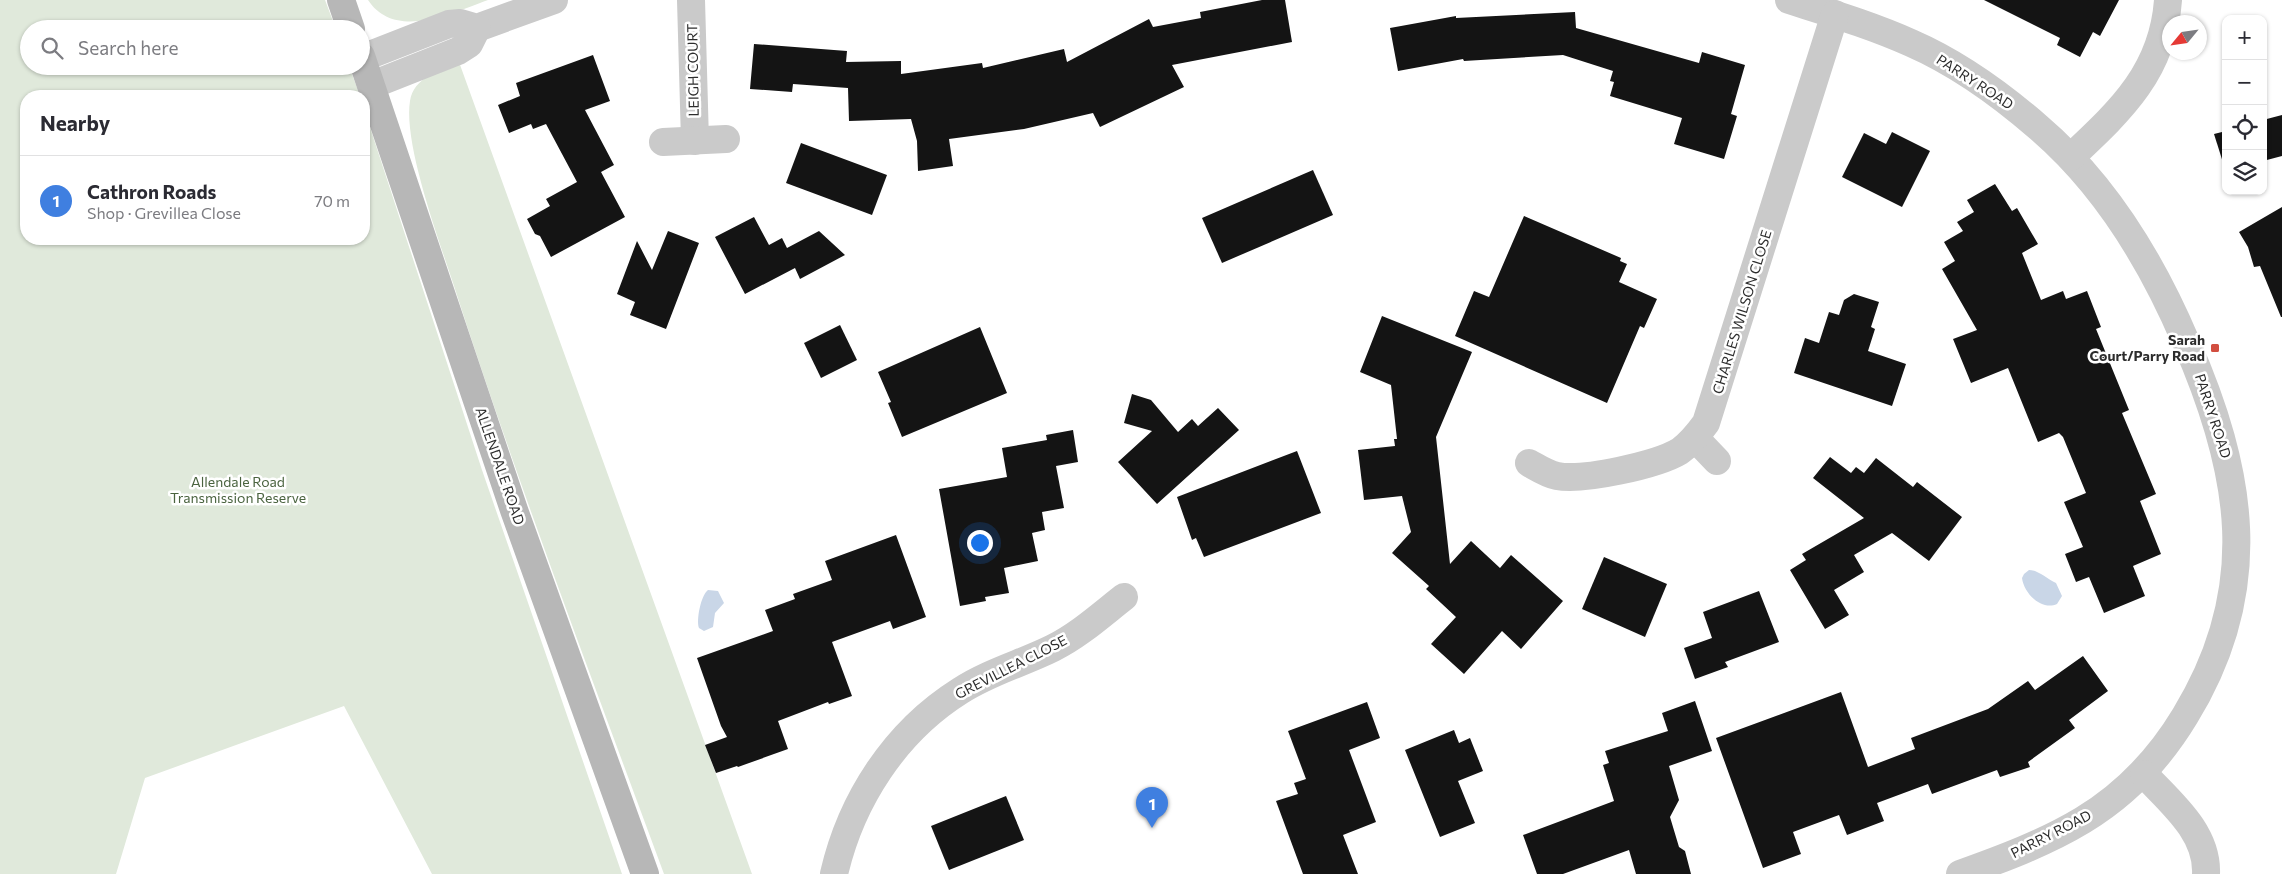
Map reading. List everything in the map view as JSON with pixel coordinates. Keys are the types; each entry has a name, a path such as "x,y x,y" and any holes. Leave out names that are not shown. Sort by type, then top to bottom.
{"street":[{"path":"341,0 348,20"},
{"path":"370,54 448,24 460,23 478,28 554,0"},
{"name":"LEIGH COURT","path":"691,0 695,140"},
{"name":"PARRY ROAD","path":"1789,0 1835,14 1914,44 1976,79 2034,123 2071,157 2120,218 2160,286 2181,328 2201,376 2224,443 2235,508 2237,542 2235,583 2216,656 2190,709 2144,774 2084,820 2012,855 1960,874"},
{"path":"2071,157 2111,120 2143,79 2153,62 2162,35 2168,0"},
{"name":"CHARLES WILSON CLOSE","path":"1529,463 1544,472 1557,476 1594,475 1661,459 1680,451 1695,438 1706,423 1713,406 1835,14"},
{"path":"372,85 458,51 468,44 478,28"},
{"name":"ALLENDALE ROAD","path":"368,75 514,510 645,874"},
{"path":"664,142 726,139"},
{"path":"1695,438 1717,461"},
{"name":"GREVILLEA CLOSE","path":"834,874 844,837 858,804 878,771 903,739 932,711 960,690 993,673 1053,648 1124,597"},
{"path":"2144,774 2187,820 2198,836 2205,851 2206,874"}],"green space":[{"name":"Allendale Road Transmission Reserve","path":"0,0 325,0 333,20 20,20 20,75 352,75 358,90 20,90 20,245 370,245 370,127 482,470 622,874 432,874 344,706 145,778 116,874 0,874"},
{"path":"368,0 488,0 441,17 408,21 393,19 379,12"},
{"path":"459,62 752,874 664,874 556,581 478,360 440,245 424,193 412,142 409,120 412,93 422,80 428,76"}],"water":[{"path":"2029,570 2039,573 2056,583 2062,596 2057,604 2045,605 2030,595 2023,584 2022,578"},
{"path":"708,590 718,591 724,603 715,613 713,627 704,631 699,628 698,624 701,602"}],"building":[{"path":"1262,0 1285,0 1292,42 1172,65 1184,87 1100,127 1093,113 1024,129 949,139 953,166 918,171 917,141 911,119 849,121 848,88 793,84 792,92 750,89 754,44 847,51 846,62 901,61 901,74 982,63 983,68 1064,49 1067,62 1149,19 1153,27 1201,18 1200,12"},
{"path":"1984,0 2119,0 2100,36 2093,32 2080,57 2057,45 2060,38"},
{"path":"1575,12 1576,28 1699,63 1702,52 1745,65 1731,114 1737,116 1724,159 1674,144 1682,118 1610,96 1614,82 1610,81 1613,71 1563,55 1464,61 1463,59 1398,71 1390,28 1456,16 1456,18"},
{"path":"593,55 610,101 585,110 614,165 601,172 625,217 551,257 540,236 535,234 527,219 550,206 546,199 577,182 546,124 533,129 531,124 509,133 498,105 520,96 516,83"},
{"path":"2282,115 2282,156 2267,160 2267,150 2267,119"},
{"path":"1892,132 1930,151 1902,207 1842,177 1864,133 1886,144"},
{"path":"2222,132 2222,159 2214,134"},
{"path":"801,143 887,175 872,215 786,183"},
{"path":"1313,170 1333,215 1222,263 1202,218"},
{"path":"1995,184 2012,211 2017,208 2038,244 2022,253 2041,300 2063,291 2066,299 2087,291 2101,327 2096,329 2129,410 2122,413 2156,494 2140,501 2161,554 2133,566 2145,596 2104,613 2089,577 2076,582 2065,554 2083,547 2064,502 2086,493 2063,437 2059,433 2038,442 2008,368 1971,383 1953,339 1977,330 1942,269 1955,261 1944,242 1963,231 1957,222 1974,212 1967,200"},
{"path":"2282,207 2281,317 2260,266 2254,267 2248,247 2239,232"},
{"path":"1524,216 1621,258 1620,261 1627,264 1619,282 1657,299 1644,328 1640,326 1607,403 1455,336 1474,291 1489,297"},
{"path":"754,217 769,245 782,238 787,248 819,231 845,255 800,279 795,268 745,294 715,237"},
{"path":"668,231 699,243 666,329 630,315 635,302 617,294 637,241 652,270"},
{"path":"1854,294 1879,302 1871,327 1875,329 1868,351 1906,364 1892,406 1794,373 1805,338 1819,343 1829,312 1839,315 1844,300"},
{"path":"1382,316 1472,352 1436,437 1450,564 1471,541 1500,568 1511,555 1563,601 1521,649 1502,631 1464,674 1431,644 1456,617 1426,589 1429,586 1392,553 1411,532 1402,496 1364,500 1358,450 1395,446 1394,439 1397,439 1391,385 1360,372"},
{"path":"840,325 857,360 821,378 804,343"},
{"path":"980,327 1007,393 902,437 888,403 891,402 878,372"},
{"path":"1132,394 1151,400 1178,432 1192,419 1198,426 1218,408 1239,430 1157,504 1118,462 1152,431 1124,423"},
{"path":"1073,430 1078,462 1056,466 1064,508 1042,512 1045,530 1032,533 1038,561 1004,568 1009,593 985,597 986,601 960,606 939,489 1007,477 1002,448 1047,440 1046,435"},
{"path":"1297,451 1321,513 1204,557 1196,538 1192,540 1177,497"},
{"path":"1830,457 1851,473 1856,467 1864,473 1876,458 1913,487 1917,482 1962,517 1929,561 1892,533 1854,555 1864,572 1834,590 1849,615 1825,629 1790,570 1806,560 1802,554 1864,518 1813,478"},
{"path":"896,535 926,617 893,629 890,621 832,642 852,696 829,704 828,702 778,721 788,749 716,773 705,745 727,737 721,726 697,658 773,631 765,610 795,599 793,594 832,580 825,561"},
{"path":"1604,557 1667,584 1645,637 1582,609"},
{"path":"1759,591 1779,642 1725,662 1728,667 1695,679 1684,648 1712,638 1703,612"},
{"path":"2083,656 2108,691 2069,720 2075,728 2028,762 2030,767 2000,777 1997,770 1932,794 1928,784 1877,803 1884,821 1847,835 1839,815 1793,832 1801,854 1763,868 1716,738 1841,692 1868,767 1915,749 1911,738 1988,709 2028,681 2035,690"},
{"path":"1695,701 1712,751 1669,766 1679,800 1670,817 1679,847 1685,851 1691,874 1636,874 1629,850 1563,874 1537,874 1523,835 1614,801 1603,765 1609,763 1605,751 1668,731 1662,713"},
{"path":"1367,702 1380,738 1349,750 1376,822 1343,835 1358,874 1303,874 1276,801 1298,794 1294,783 1306,779 1288,731"},
{"path":"1454,730 1459,743 1470,738 1483,771 1458,781 1475,823 1440,837 1405,750"},
{"path":"1006,796 1024,840 949,870 931,826"}],"place":[{"name":"Sarah Court/Parry Road","path":"2215,348"},
{"name":"Cathron Roads","path":"1152,828"}]}
